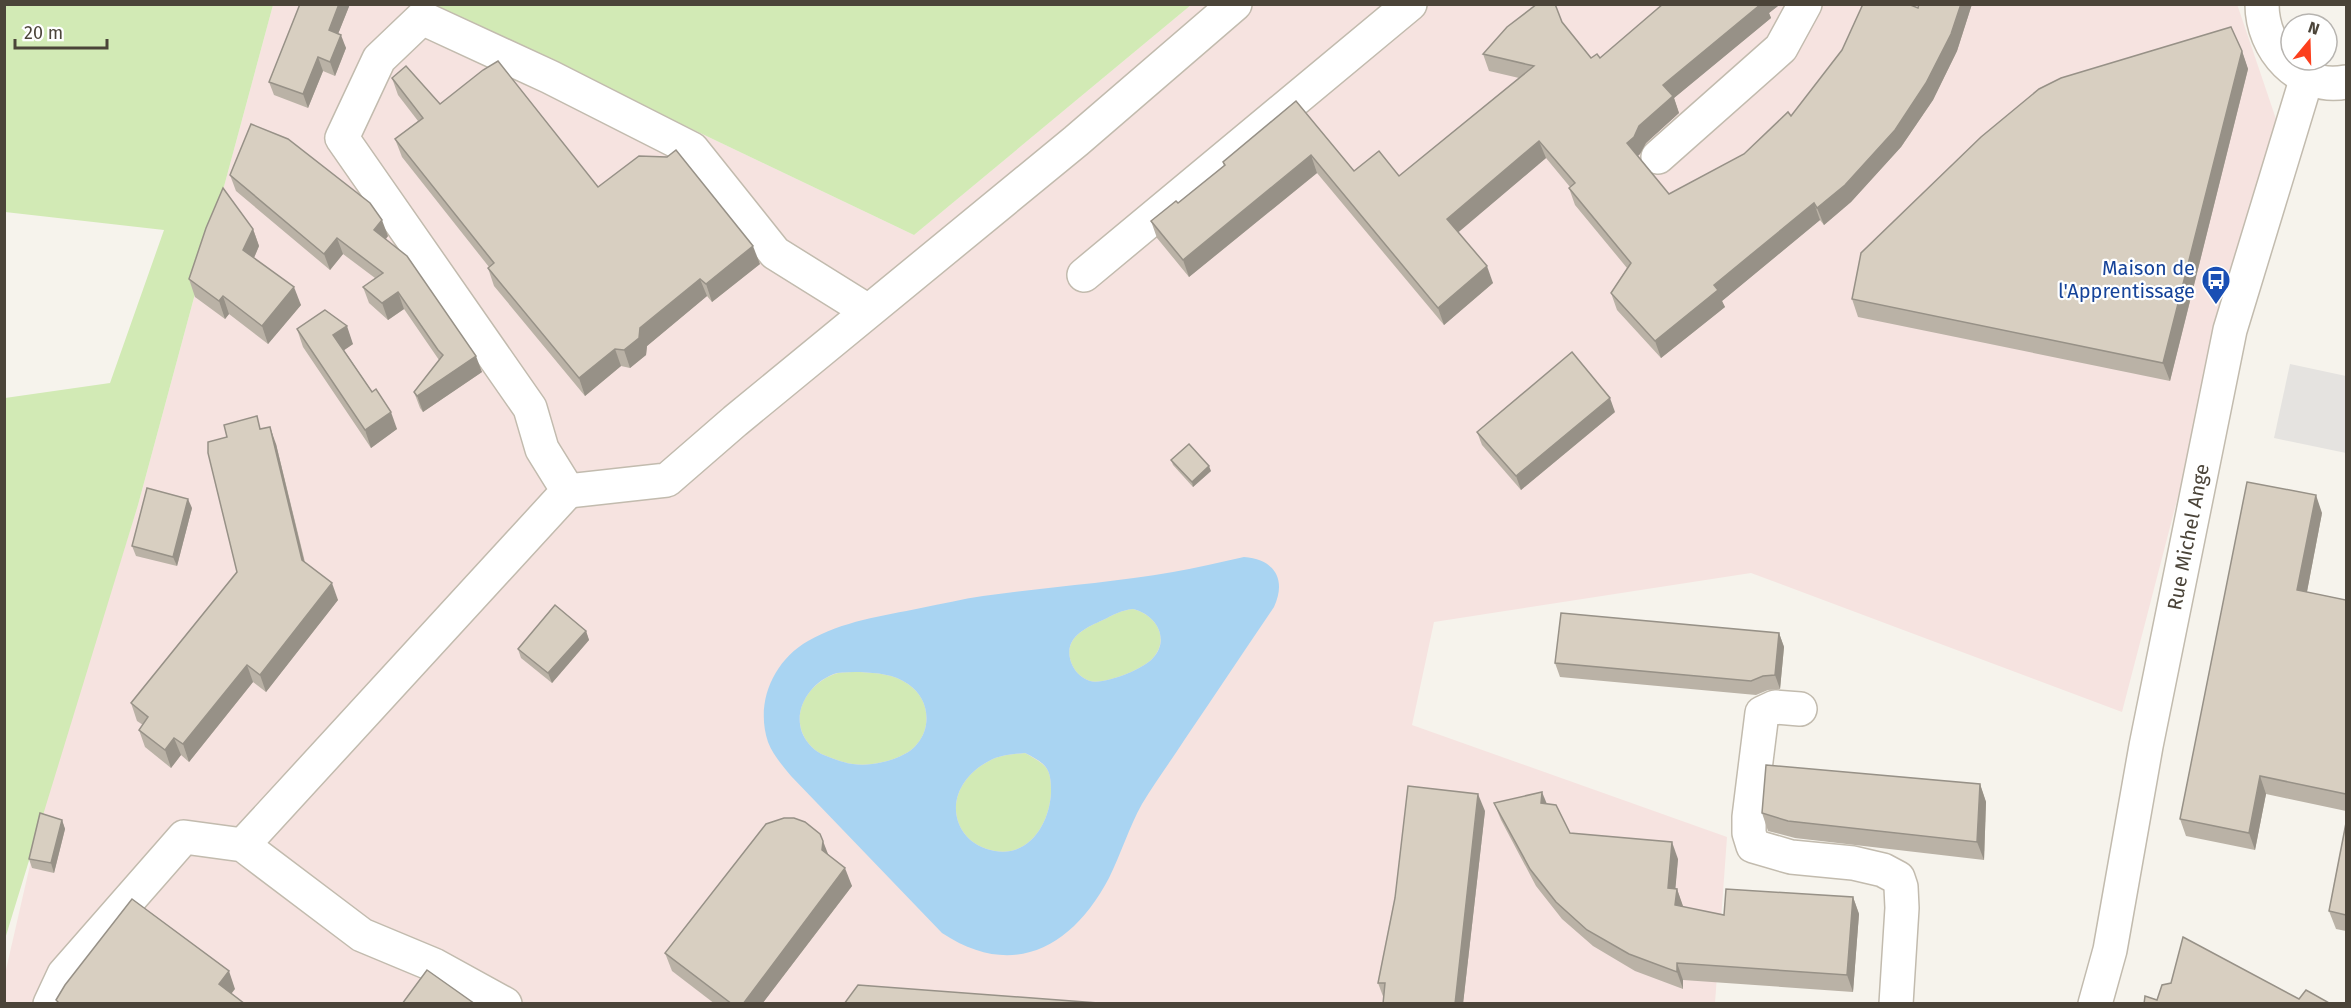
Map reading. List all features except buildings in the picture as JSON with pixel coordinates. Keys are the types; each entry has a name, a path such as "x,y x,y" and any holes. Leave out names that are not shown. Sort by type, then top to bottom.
{"street":[{"path":"243,845 568,491 667,480 868,311 1076,141 1235,4"},
{"path":"1084,275 1410,4"},
{"path":"1658,157 1780,48 1804,4"},
{"path":"2262,4 2262,18 2273,48 2293,70 2324,82 2346,82"},
{"path":"568,491 542,449 530,408 342,138 379,59 422,18 550,78 692,149 775,253 868,311"},
{"name":"Rue Michel Ange","path":"2095,1004 2110,950 2146,747 2230,330 2307,77"},
{"path":"1800,709 1775,707 1762,712 1749,817 1749,833 1753,846 1791,857 1853,863 1883,870 1898,878 1902,908 1896,1004"},
{"path":"50,1004 64,974 184,837 243,845 362,935 434,965 505,1004"}],"shaded area":[{"path":"2237,4 2276,119 2122,712 1751,573 1434,622 1412,725 1727,837 1715,1003 5,1004 5,974 44,804 138,505 273,5 432,5 914,235 1191,5"},
{"path":"2290,364 2346,376 2346,453 2274,438"}],"green space":[{"path":"4,5 273,5 138,505 5,939 5,398 110,383 164,230 5,212"},
{"path":"432,5 1191,5 914,235"},
{"path":"1133,609 1148,616 1158,628 1161,643 1153,658 1141,667 1104,681 1090,681 1081,676 1074,668 1069,654 1073,640 1083,630 1125,610"},
{"path":"860,672 897,678 908,684 920,696 926,712 925,728 917,744 903,755 872,764 850,764 818,752 803,734 800,712 809,692 817,684 838,673"},
{"path":"1025,753 1042,764 1049,774 1050,803 1042,825 1028,843 1018,849 995,851 974,843 964,833 956,812 956,802 964,783 971,774 989,761 1011,754"}],"water":[{"path":"1244,557 1263,562 1275,572 1279,588 1274,607 1142,804 1109,878 1094,902 1077,923 1059,939 1038,949 1016,955 993,954 968,947 942,933 791,776 775,756 768,742 764,713 770,684 785,660 796,649 821,634 877,617 975,597 1149,576","holes":["1133,609 1148,616 1158,628 1161,643 1153,658 1141,667 1104,681 1090,681 1081,676 1074,668 1069,654 1073,640 1083,630 1125,610","857,672 897,678 908,684 920,696 926,712 925,728 917,744 908,752 884,762 859,765 825,756 809,744 800,723 800,712 809,693 817,684 837,673","1025,753 1045,766 1050,780 1050,803 1042,825 1028,843 1018,849 995,851 978,845 964,833 956,812 956,802 959,792 971,774 989,761 1007,755"]}],"place":[{"name":"Maison de l'Apprentissage","path":"2216,306"}]}
